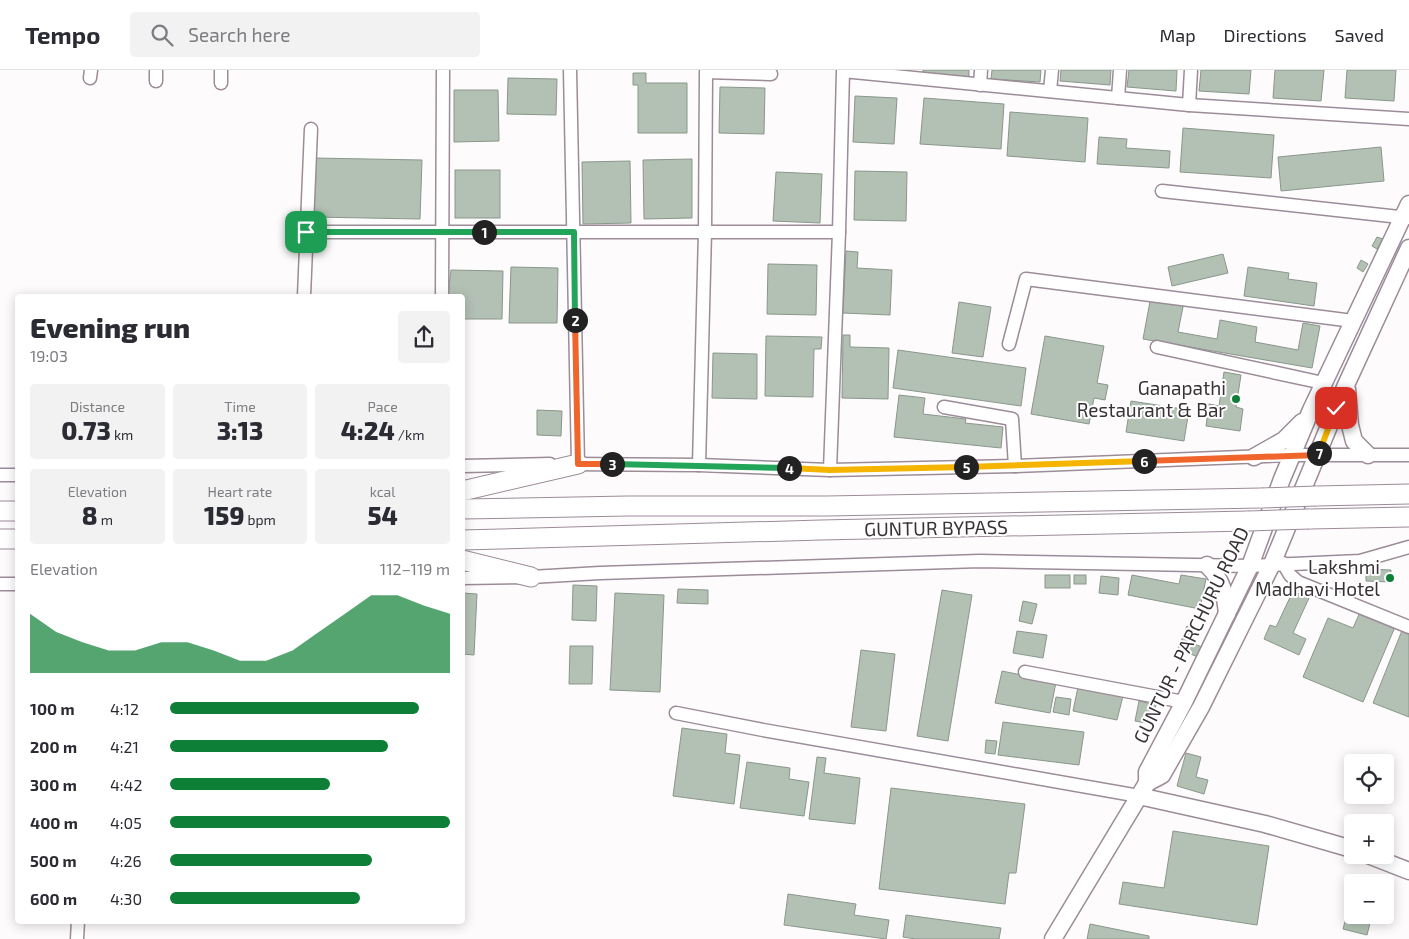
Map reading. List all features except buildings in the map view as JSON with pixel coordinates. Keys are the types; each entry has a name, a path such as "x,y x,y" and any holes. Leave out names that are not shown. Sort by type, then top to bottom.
{"highway":[{"path":"465,490 578,464"},
{"name":"GUNTUR BYPASS","path":"465,509 628,506 827,506 1409,494"},
{"path":"0,511 15,511"},
{"name":"GUNTUR BYPASS","path":"465,540 821,530 1409,518"},
{"path":"0,539 15,538"},
{"path":"465,561 531,577"}],"main road":[{"name":"GUNTUR - PARCHURU ROAD","path":"1053,939 1143,789 1147,772 1184,702 1250,566 1291,455 1323,383 1407,213"},
{"name":"GUNTUR - PARCHURU ROAD","path":"1143,789 1162,775 1277,564 1346,385 1403,272 1409,248"},
{"path":"1346,385 1350,425 1354,441 1368,455"},
{"path":"1254,457 1284,440 1298,427 1311,410"},
{"path":"1206,565 1220,582 1225,595 1227,614"},
{"path":"1143,789 1344,847"},
{"path":"1391,864 1409,871"}],"street":[{"path":"221,70 221,83"},
{"path":"442,294 443,70"},
{"path":"570,70 578,464"},
{"path":"980,85 981,70"},
{"path":"1050,92 1052,70"},
{"path":"1118,98 1120,70"},
{"path":"1189,105 1191,70"},
{"path":"830,470 839,232 842,71 1189,105 1409,120"},
{"path":"699,465 705,232 706,72 771,74"},
{"path":"304,294 311,129"},
{"path":"1162,191 1407,213"},
{"path":"306,232 839,232"},
{"path":"1009,344 1026,279 1353,321"},
{"path":"1157,347 1323,383"},
{"path":"944,407 1012,419 1014,466"},
{"path":"465,466 699,465 830,470 1014,466 1291,455 1409,455"},
{"path":"0,475 15,475"},
{"path":"465,578 980,561 1250,566 1360,561 1409,547"},
{"path":"1277,564 1298,582 1409,627"},
{"path":"0,584 15,584"},
{"path":"1025,672 1184,702"},
{"path":"676,713 773,732 1143,789"},
{"path":"77,939 78,924"}],"place":[{"name":"Ganapathi Restaurant & Bar","path":"1236,399"},
{"name":"Lakshmi Madhavi Hotel","path":"1390,578"}],"route":[{"path":"306,232 574,232 578,464 699,465 830,470 1014,466 1318,455 1336,408"}]}
